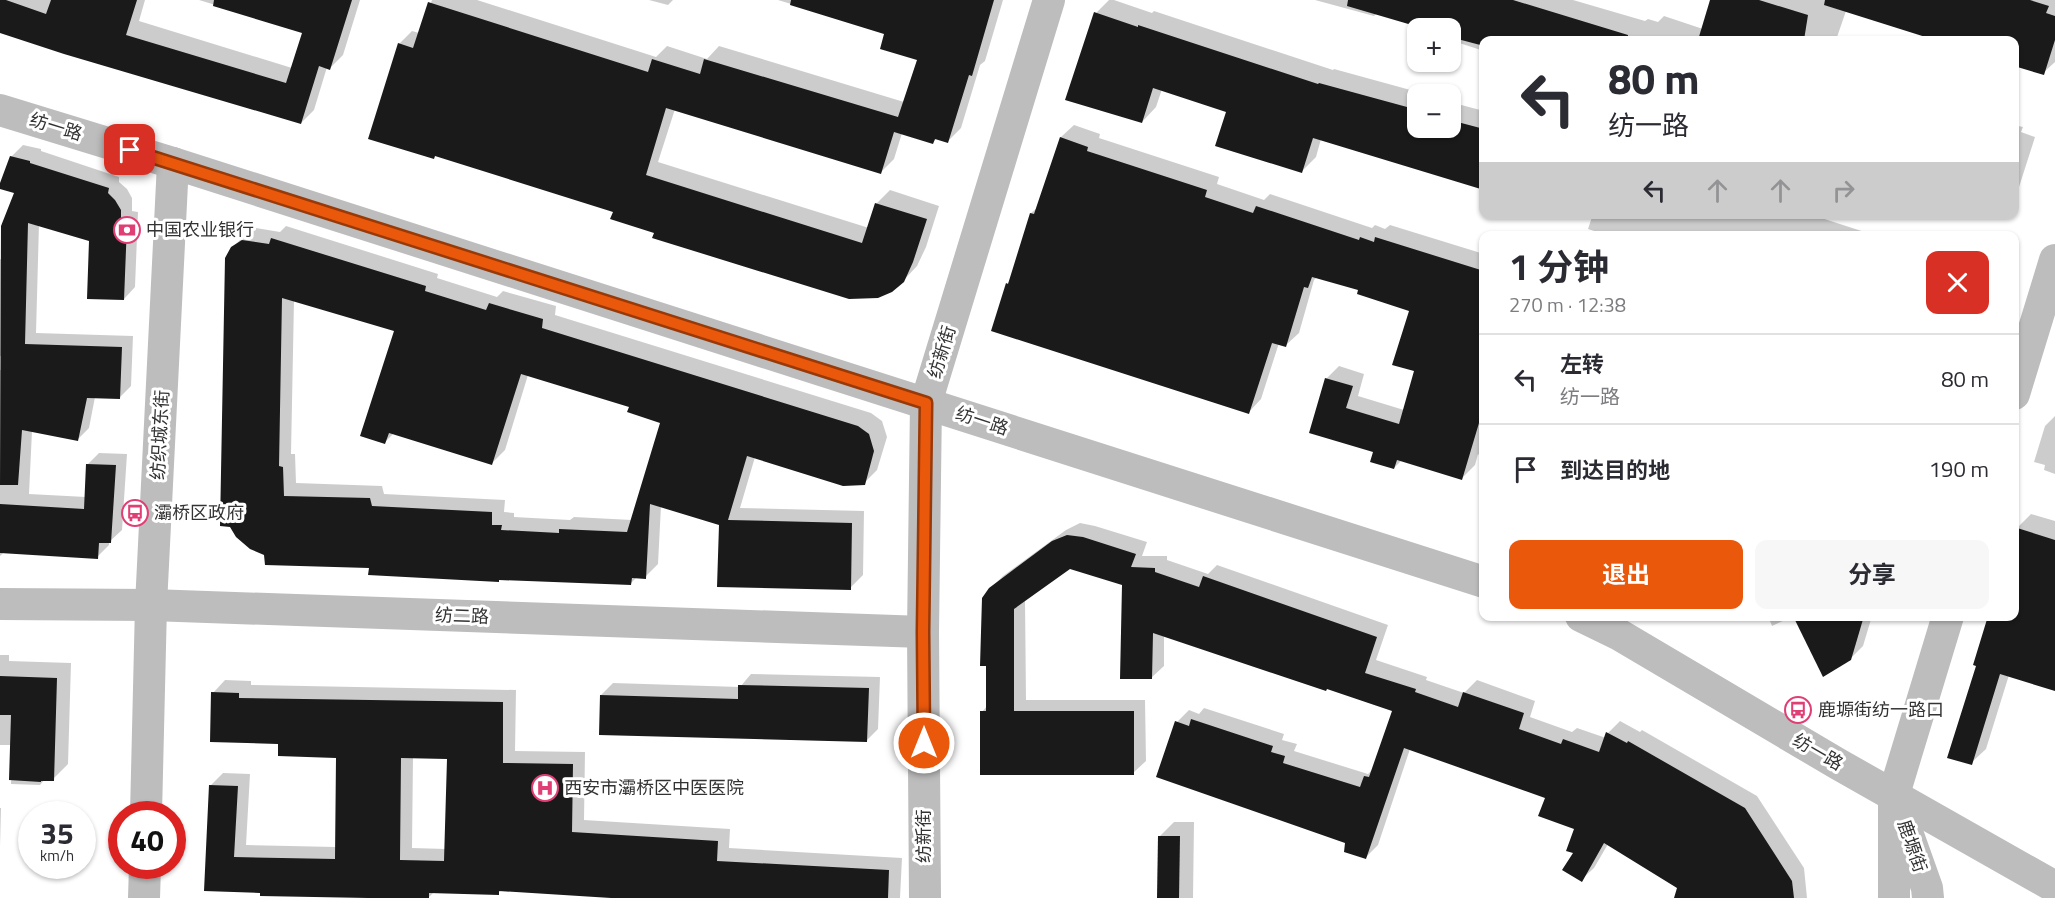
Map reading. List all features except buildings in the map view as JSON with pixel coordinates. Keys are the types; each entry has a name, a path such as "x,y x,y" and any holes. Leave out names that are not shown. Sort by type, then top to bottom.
{"street":[{"name":"纺新街","path":"925,898 923,632 926,403 1049,0"},
{"name":"纺一路","path":"0,110 173,163 1479,580"},
{"name":"纺织城东街","path":"146,801 151,605 173,163"},
{"path":"2019,378 2055,260"},
{"name":"纺二路","path":"0,604 151,605 923,632"},
{"name":"纺一路","path":"1591,621 1618,634 1838,764 2055,887"},
{"name":"鹿塬街","path":"1894,898 1894,794 1946,621"},
{"name":"鹿塬街","path":"1894,794 1927,888 1928,898"},
{"path":"144,898 145,879"}],"place":[{"name":"中国农业银行","path":"127,230"},
{"name":"灞桥区政府","path":"135,513"},
{"name":"鹿塬街纺一路口","path":"1798,710"},
{"name":"西安市灞桥区中医医院","path":"545,788"}],"route":[{"path":"130,150 926,403 924,743"}]}
